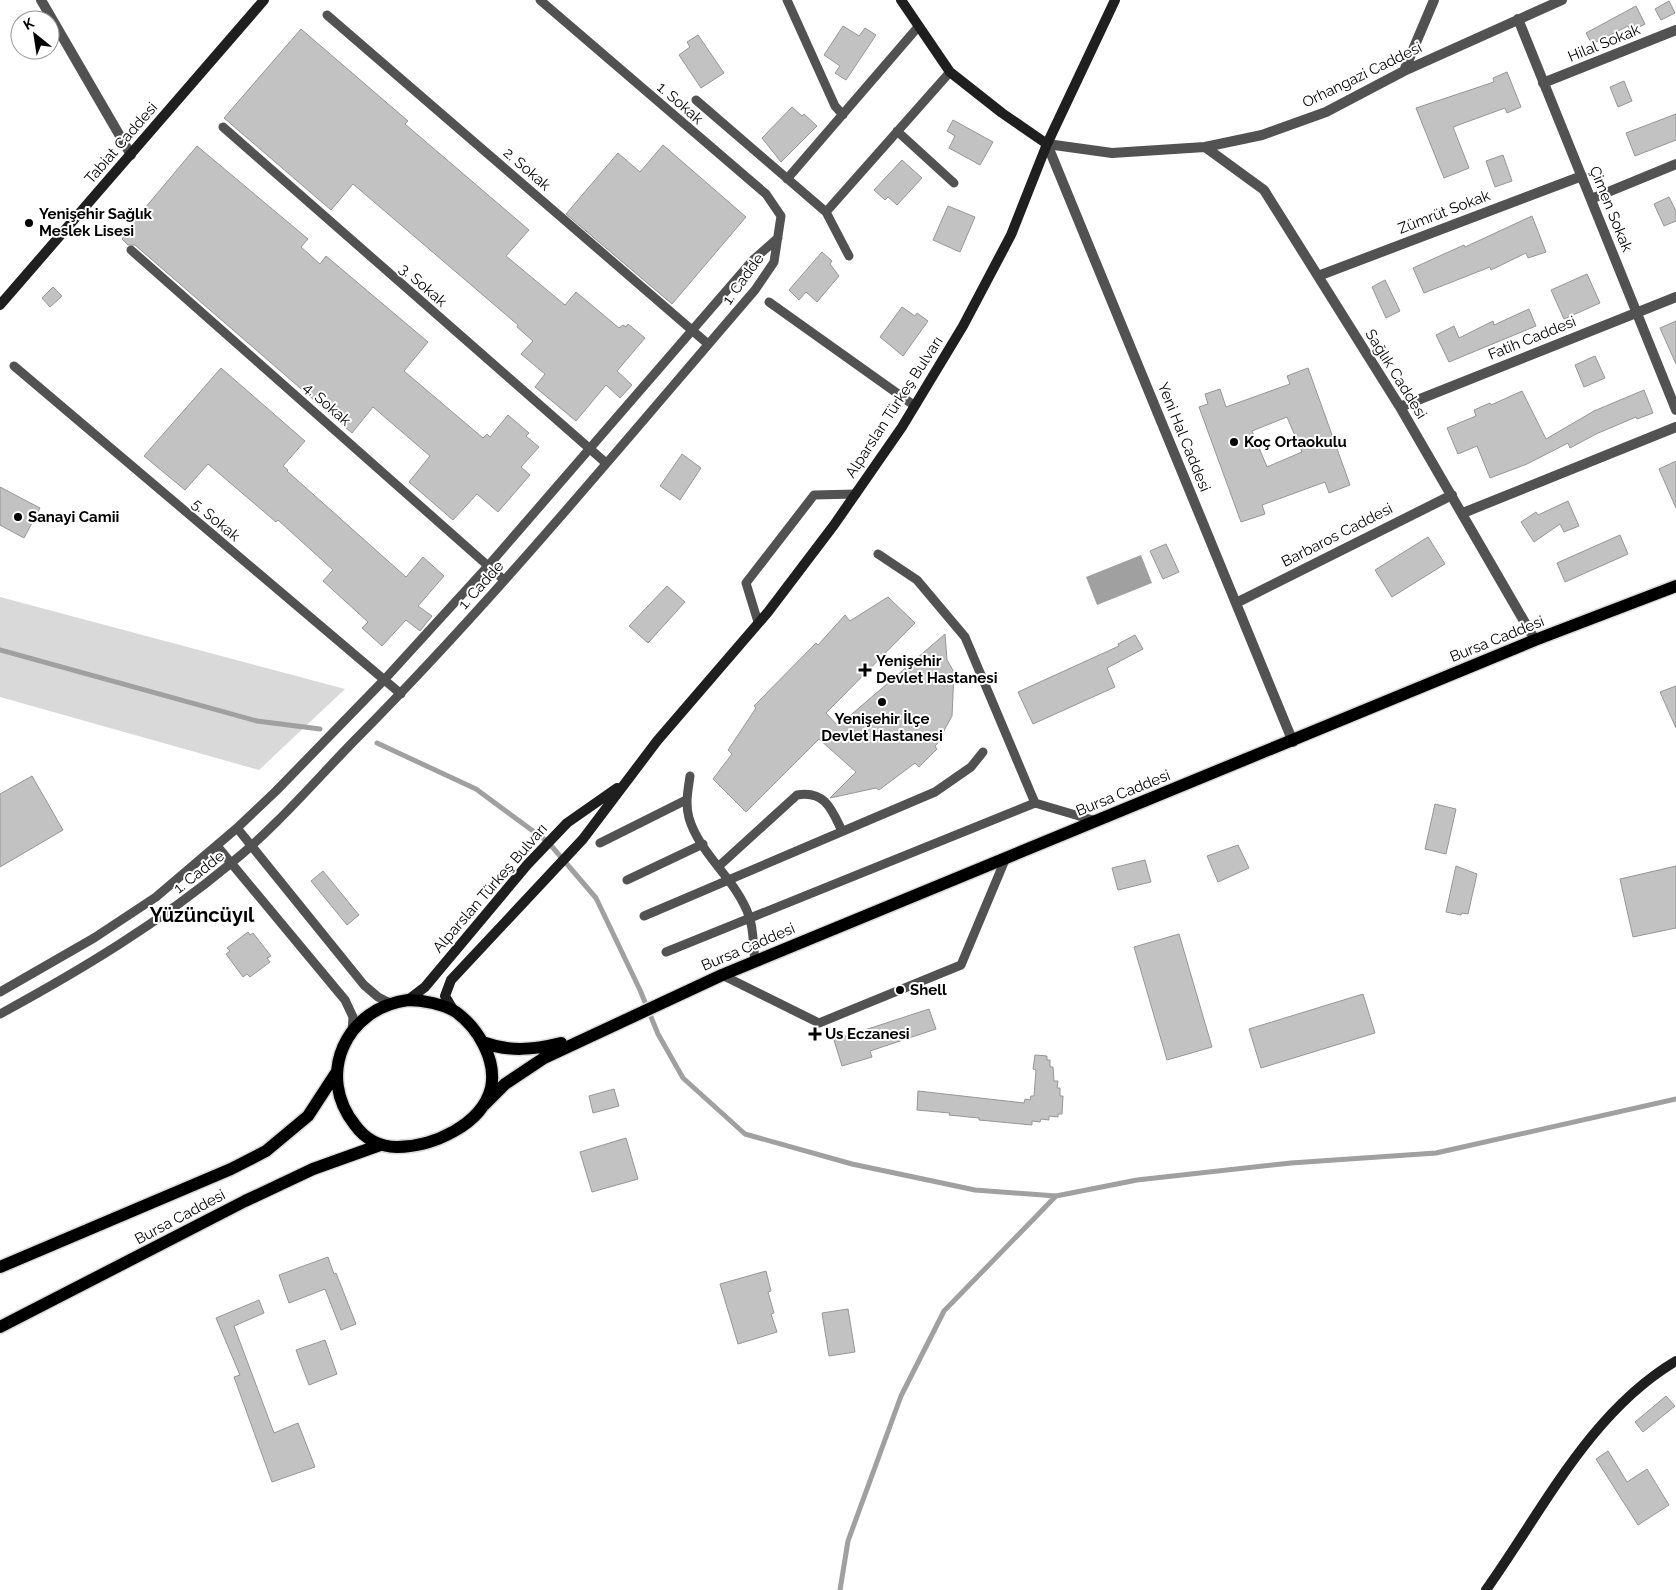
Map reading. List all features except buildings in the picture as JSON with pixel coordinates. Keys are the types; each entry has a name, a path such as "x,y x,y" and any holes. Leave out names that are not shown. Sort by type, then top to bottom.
{"main road":[{"name":"Tabiat Caddesi","path":"0,306 264,0"},
{"path":"900,0 950,72 1002,113 1047,144"},
{"name":"Alparslan Türkeş Bulvarı","path":"454,1011 445,996 451,980 583,839 624,783 758,622 834,526 915,406 963,326 1011,235 1047,144 1115,0"},
{"name":"Bursa Caddesi","path":"484,1105 522,1071 585,1037 722,975 1293,742 1535,640 1676,586"},
{"name":"Alparslan Türkeş Bulvarı","path":"408,1000 425,987 526,865 567,824 624,783"},
{"path":"408,1000 439,1005 454,1011 468,1023 482,1042 490,1062 491,1087 484,1105 466,1123 442,1137 416,1145 380,1145 359,1130 343,1111 336,1074 339,1056 344,1044 352,1034 372,1015 392,1004 408,1000"},
{"name":"Bursa Caddesi","path":"482,1042 516,1050 538,1049 585,1037"},
{"name":"Bursa Caddesi","path":"0,1267 231,1169 266,1151 308,1116 336,1074"},
{"name":"Bursa Caddesi","path":"0,1327 245,1201 313,1169 380,1145"},
{"path":"1486,1590 1588,1438 1653,1374 1676,1360"}],"street":[{"path":"41,0 130,155"},
{"path":"1404,71 1434,0"},
{"name":"Orhangazi Caddesi","path":"1047,144 1112,153 1205,147 1262,135 1326,112 1404,71 1562,0"},
{"name":"Çimen Sokak","path":"1518,19 1676,410"},
{"name":"Hilal Sokak","path":"1543,83 1676,30"},
{"name":"Yeni Hal Caddesi","path":"1047,144 1293,742"},
{"name":"Sağlık Caddesi","path":"1205,147 1264,190 1463,512 1535,640"},
{"path":"1590,199 1676,164"},
{"name":"Zümrüt Sokak","path":"1318,276 1582,176"},
{"name":"Fatih Caddesi","path":"1400,408 1676,297"},
{"path":"1463,512 1676,427"},
{"name":"Barbaros Caddesi","path":"1236,603 1452,495"}],"lane":[{"name":"1. Sokak","path":"540,0 766,194 781,216 778,238"},
{"path":"787,0 835,106 843,115"},
{"name":"2. Sokak","path":"327,15 708,344"},
{"path":"787,179 918,27"},
{"path":"826,212 950,72"},
{"path":"696,100 826,212 849,256"},
{"name":"3. Sokak","path":"223,127 606,463"},
{"path":"897,132 954,183"},
{"name":"1. Cadde","path":"0,992 94,938 156,897 238,828 384,680 591,450 752,260 778,238"},
{"name":"1. Cadde","path":"0,1014 81,970 169,912 251,846 401,694 606,463 755,290 774,262 778,238"},
{"name":"4. Sokak","path":"131,250 504,580"},
{"path":"769,302 915,406"},
{"name":"5. Sokak","path":"14,366 401,694"},
{"path":"758,622 746,583 814,495 856,494"},
{"path":"878,554 917,580 965,637 1035,802"},
{"path":"644,916 935,792 971,768 983,752"},
{"path":"690,776 686,800 693,828 719,866 730,878 750,917 755,961"},
{"path":"719,866 797,795 812,794 830,804 842,831"},
{"path":"600,844 686,800"},
{"path":"666,952 1035,802 1097,821"},
{"path":"238,828 364,984 378,997 392,1004"},
{"path":"626,880 703,844"},
{"path":"217,846 345,1000 353,1017 352,1034"},
{"path":"722,975 819,1023 935,976 961,965 1005,860"}],"shaded area":[{"path":"1141,555 1152,583 1097,605 1086,577"},
{"path":"0,597 345,689 259,770 0,697"}],"waterway":[{"path":"0,650 257,721 320,729"},
{"path":"377,743 476,789 548,842 596,898 640,990 658,1034 683,1078 745,1134 852,1164 975,1190 1056,1196 1137,1180 1291,1163 1436,1153 1676,1099"},
{"path":"840,1590 848,1541 901,1396 944,1311 1056,1196"}],"place":[{"name":"Yenişehir Sağlık Meslek Lisesi","path":"29,223"},
{"name":"Koç Ortaokulu","path":"1234,442"},
{"name":"Sanayi Camii","path":"18,517"},
{"name":"Yenişehir Devlet Hastanesi","path":"865,670"},
{"name":"Yenişehir İlçe Devlet Hastanesi","path":"882,702"},
{"name":"Shell","path":"900,990"},
{"name":"Us Eczanesi","path":"815,1034"}],"district":[{"name":"Yüzüncüyıl","path":"202,915"}]}
